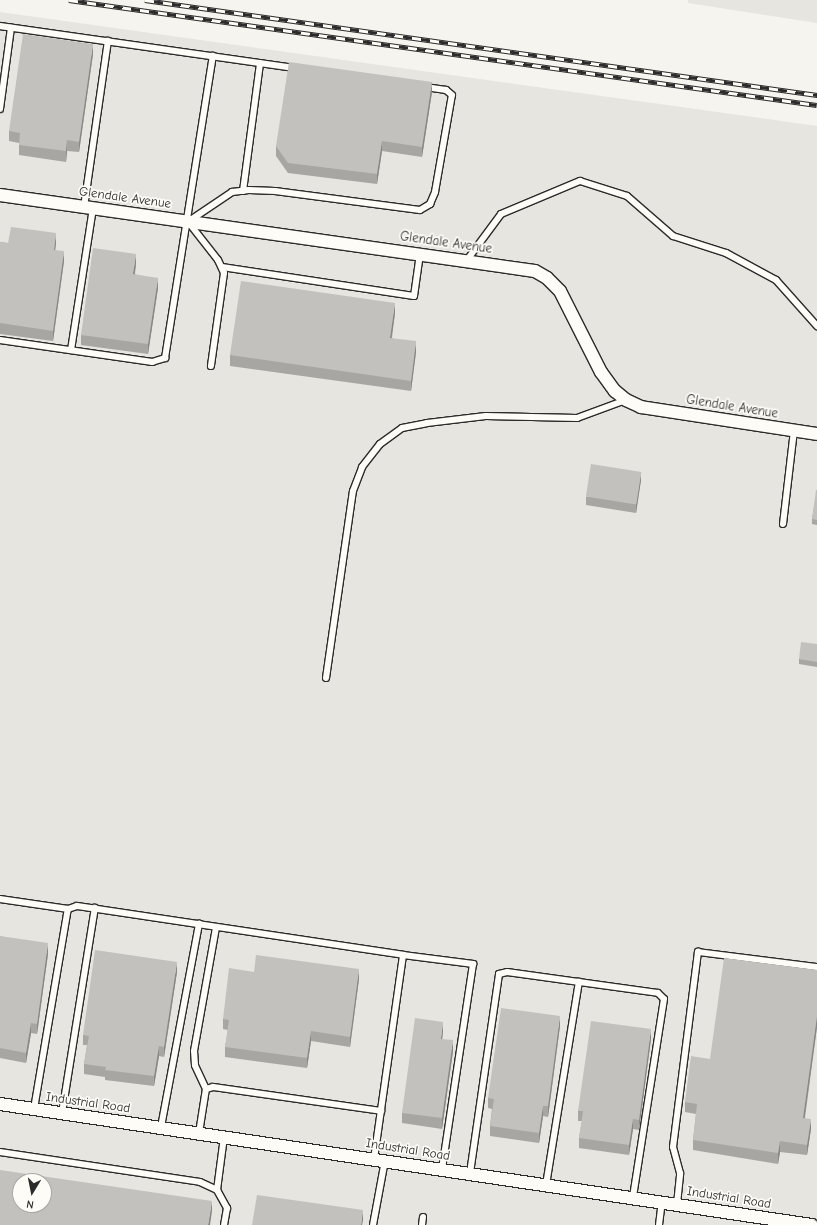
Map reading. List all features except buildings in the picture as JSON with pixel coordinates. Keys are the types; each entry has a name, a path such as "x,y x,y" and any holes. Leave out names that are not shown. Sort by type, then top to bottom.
{"street":[{"name":"Glendale Avenue","path":"0,195 467,260 535,271 554,284 568,303 601,372 615,391 626,400 641,407 817,434"},
{"name":"Industrial Road","path":"0,1104 677,1204 770,1222 812,1225"}],"lane":[{"path":"0,26 306,70"},
{"path":"0,109 11,28"},
{"path":"72,350 108,41"},
{"path":"0,340 152,362 165,358 188,222 213,56"},
{"path":"243,191 260,63"},
{"path":"188,222 232,192 243,191 275,191 420,210 430,204 435,192 452,95 446,90 415,85"},
{"path":"467,260 501,214 580,181 627,196 673,236 726,253 776,280 817,326"},
{"path":"188,222 222,267 224,273 222,297 211,366"},
{"path":"222,267 414,296 420,254"},
{"path":"326,678 353,491 362,467 380,444 402,428 428,423 486,416 577,418 626,400"},
{"path":"783,524 794,431"},
{"path":"0,899 68,909 77,906 95,908 403,955 473,964 442,1169"},
{"path":"62,1113 95,908"},
{"path":"34,1109 68,909"},
{"path":"160,1127 199,924"},
{"path":"199,1133 206,1089 194,1065 194,1051 216,927"},
{"path":"677,1204 680,1173 673,1147 698,952 817,967"},
{"path":"373,1225 379,1159 381,1111 403,955"},
{"path":"470,1173 498,974 507,972 658,993 664,999 634,1198"},
{"path":"546,1185 579,982"},
{"path":"206,1089 213,1087 381,1111"},
{"path":"217,1190 224,1137"},
{"path":"0,1152 200,1182 217,1190 227,1208 224,1225"},
{"path":"659,1225 662,1202"},
{"path":"422,1225 423,1217"}],"shaded area":[{"path":"688,0 817,0 817,23 688,3"},
{"path":"0,12 817,126 817,1225 0,1225"}],"railway":[{"path":"69,0 817,105"},
{"path":"145,0 817,95"}]}
